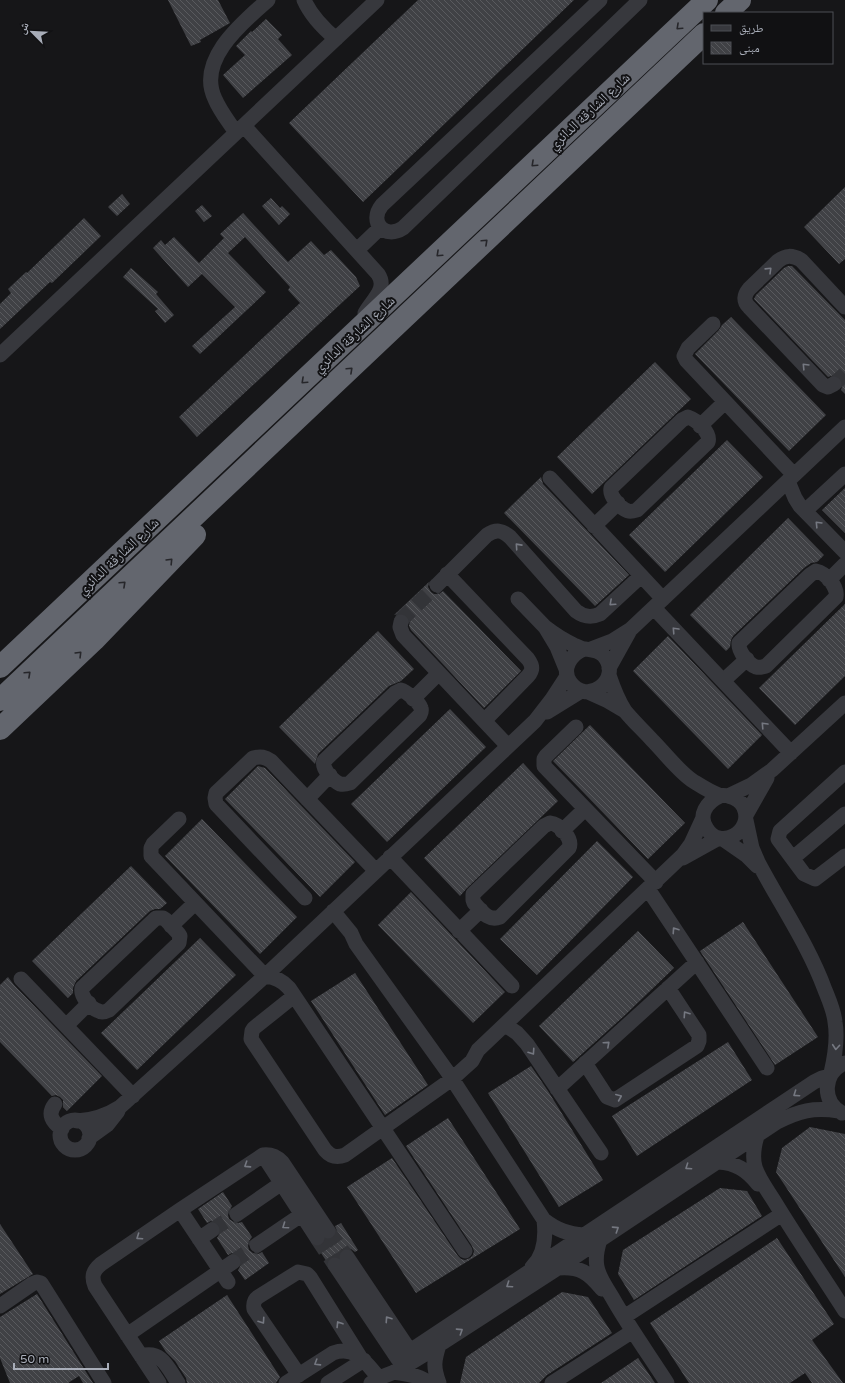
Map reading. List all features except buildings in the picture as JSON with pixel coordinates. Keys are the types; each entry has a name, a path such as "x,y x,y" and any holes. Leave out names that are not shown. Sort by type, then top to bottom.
{"highway":[{"name":"شارع الشارقة الدائري","path":"0,667 707,0"},
{"path":"727,12 740,0"},
{"name":"شارع الشارقة الدائري","path":"0,700 703,35"},
{"path":"0,729 63,670 169,562 238,488 284,432"}],"street":[{"path":"268,0 244,22 220,50 212,68 211,89 214,98 240,130 357,250 378,274 382,284 379,293 364,315 361,327"},
{"path":"304,0 320,24 336,39"},
{"path":"0,355 377,0"},
{"path":"600,0 382,205 376,216 380,228 392,233 403,228 640,0"},
{"path":"357,250 380,228"},
{"path":"834,384 828,387 823,385 749,308 744,298 749,289 778,261 783,257 789,256 800,260 842,298"},
{"path":"713,324 688,348 684,356 688,364 725,402 791,478 795,498 845,552"},
{"path":"700,426 725,402"},
{"path":"688,417 692,418 700,426 708,436 708,442 637,510 630,512 626,511 610,493 613,486 682,420 688,417"},
{"path":"120,1107 107,1125 89,1138 84,1147 79,1150 69,1149 60,1138 62,1129 68,1122 100,1117 120,1107 133,1096 265,976 535,721 552,699 567,673 568,662 572,656 577,652 612,641 631,629 845,427"},
{"path":"805,510 845,474"},
{"path":"550,478 641,576 658,604 723,682 791,753"},
{"path":"594,526 618,503"},
{"path":"484,721 532,671 532,665 528,659 442,579 487,535 492,531 499,530 505,532 576,611 588,617 594,617 600,614 641,576"},
{"path":"828,580 845,564"},
{"path":"813,572 820,572 836,591 836,597 766,666 759,668 755,667 747,659 739,649 739,643 813,572"},
{"path":"518,598 545,627 557,647 567,673 575,688 608,701 626,712"},
{"path":"402,622 400,626 403,635 508,746"},
{"path":"545,627 564,640 598,651 604,655 608,661 609,672 616,694 626,712 688,778 697,795 703,815 704,825 713,836 731,838 738,834 743,828 758,792 772,770"},
{"path":"535,721 585,692 595,691 602,687 606,682 609,672 631,629"},
{"path":"723,682 747,659"},
{"path":"413,699 439,673"},
{"path":"401,690 413,699 421,709 420,715 350,783 339,784 330,776 323,766 325,758 394,693 401,690"},
{"path":"294,996 254,1028 251,1039 329,1154 334,1157 340,1157 383,1128 449,1075 472,1061 478,1050 673,865 691,844 706,805 712,799 740,791 772,770 845,703"},
{"path":"576,727 546,756 543,762 546,769 585,809 652,885 697,962 767,1068"},
{"path":"306,898 216,804 216,793 248,761 253,758 260,756 266,757 271,761 376,870"},
{"path":"845,772 780,831 778,839 804,874 816,880 845,856"},
{"path":"307,799 330,776"},
{"path":"688,778 724,796 734,798 740,802 744,808 752,848 764,874 813,963 824,988 835,1020 845,1034"},
{"path":"562,831 585,809"},
{"path":"793,858 845,814"},
{"path":"179,819 153,844 150,852 151,856 265,976 274,977 283,981 383,1128 464,1251"},
{"path":"554,823 570,842 569,848 500,917 496,919 489,918 481,910 473,900 475,892 546,824 554,823"},
{"path":"673,865 696,850 721,838"},
{"path":"721,838 746,854 764,874"},
{"path":"390,857 512,986"},
{"path":"171,926 195,903"},
{"path":"459,931 481,910"},
{"path":"330,914 346,937 356,944 449,1075 544,1220 563,1232 573,1235 584,1235"},
{"path":"156,918 163,918 171,926 180,936 179,943 109,1010 101,1012 98,1011 89,1003 82,994 82,988 153,920 156,918"},
{"path":"557,1089 697,962"},
{"path":"21,979 133,1096"},
{"path":"585,1063 607,1097 616,1100 697,1046 699,1035 668,988"},
{"path":"66,1026 89,1003"},
{"path":"831,1075 836,1047 835,1020"},
{"path":"505,1025 527,1044 601,1153"},
{"path":"842,1113 833,1106 829,1099 827,1084 837,1067 845,1063"},
{"path":"299,1375 254,1309 255,1300 258,1296 298,1272 307,1274 310,1278 362,1358 375,1381 526,1273 810,1084 831,1075"},
{"path":"54,1104 50,1112 51,1117 56,1125 62,1129"},
{"path":"401,1361 439,1344 558,1268 776,1122 796,1113 810,1110 824,1109 842,1113"},
{"path":"77,1121 87,1127 89,1138"},
{"path":"757,1136 753,1156 759,1176 845,1311"},
{"path":"159,1383 94,1286 92,1278 94,1270 180,1210 263,1156 270,1154 277,1157 286,1180 323,1234"},
{"path":"718,1162 738,1166 747,1171 782,1214"},
{"path":"237,1214 286,1180"},
{"path":"180,1210 224,1276"},
{"path":"257,1245 307,1211"},
{"path":"624,1317 782,1214"},
{"path":"526,1273 541,1255 545,1244 546,1232 544,1220"},
{"path":"199,1239 212,1230"},
{"path":"600,1240 597,1253 597,1267 600,1275 624,1317 668,1383"},
{"path":"341,1261 409,1374 426,1380 428,1383"},
{"path":"127,1335 224,1276 233,1262"},
{"path":"558,1268 573,1268 587,1273 595,1280 624,1317"},
{"path":"0,1306 32,1284 36,1282 41,1283 104,1383"},
{"path":"552,1383 633,1331"},
{"path":"439,1344 435,1358 435,1370 439,1383"},
{"path":"286,1383 333,1353 347,1350 362,1358"},
{"path":"141,1356 153,1354 159,1357 178,1383"},
{"path":"328,1383 362,1358"}],"tunnel":[{"path":"834,384 845,374"},
{"path":"401,622 403,618 437,585"},
{"path":"212,1230 237,1214"},
{"path":"328,1231 347,1257"},
{"path":"317,1238 335,1265"},
{"path":"233,1262 257,1245"}]}
